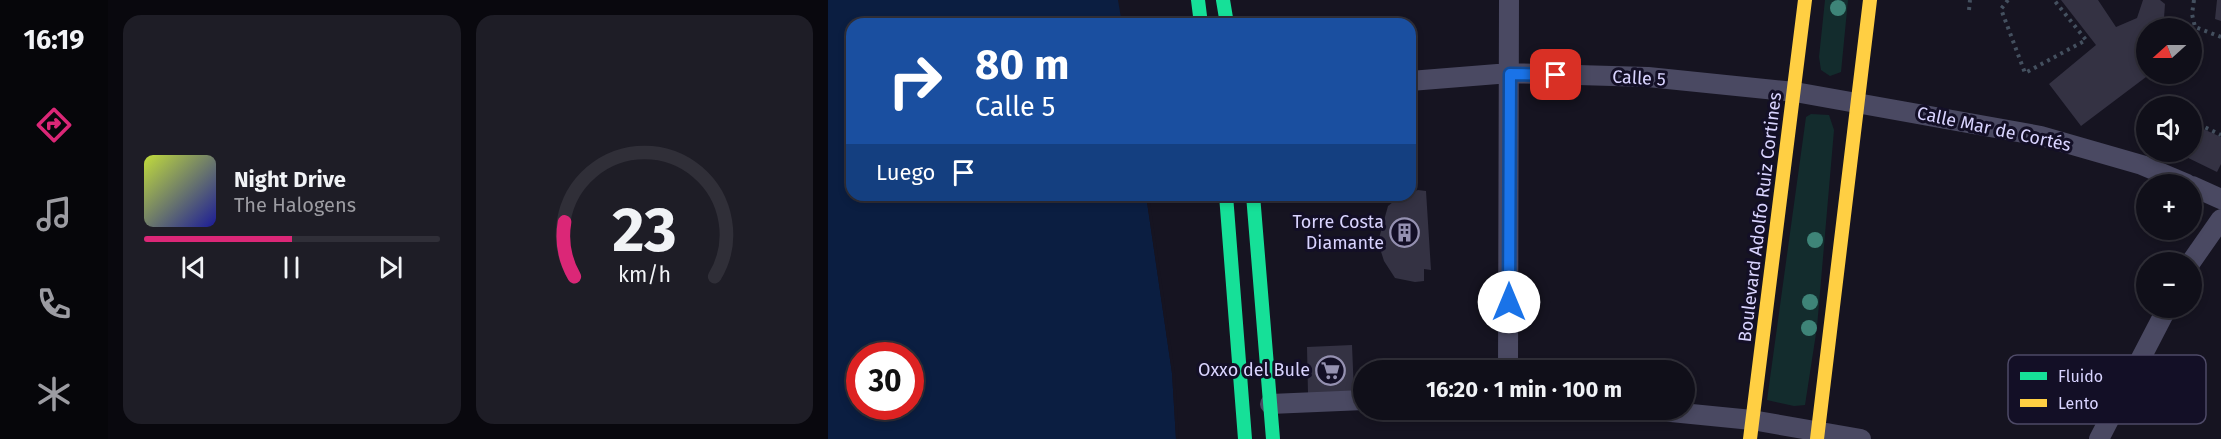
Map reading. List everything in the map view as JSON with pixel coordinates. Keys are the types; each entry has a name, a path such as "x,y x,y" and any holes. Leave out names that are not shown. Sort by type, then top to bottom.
{"main road":[{"path":"1198,0 1200,18"},
{"path":"1223,0 1226,18"},
{"name":"Boulevard Adolfo Ruiz Cortines","path":"1751,430 1805,0"},
{"path":"1818,435 1870,0"},
{"path":"1226,201 1245,439"},
{"path":"1253,201 1273,439"}],"street":[{"path":"1508,360 1509,0"},
{"name":"Calle 5","path":"1416,81 1510,74 1648,77 1795,92"},
{"name":"Calle Mar de Cortés","path":"1795,92 2041,136 2142,165 2163,174"},
{"path":"2202,190 2221,199"},
{"path":"2198,252 2221,219"},
{"path":"2143,355 2162,318"},
{"path":"1270,404 1353,400"},
{"path":"1695,419 1751,430 1861,439"},
{"path":"2099,439 2107,424"}],"path":[{"path":"1969,10 1970,0"},
{"path":"2008,0 2001,9 2025,73 2086,40 2054,0"},
{"path":"2194,0 2192,14 2196,27 2221,37"},
{"path":"2202,126 2221,135"}],"green space":[{"path":"1825,0 1848,0 1841,72 1830,76 1821,70 1819,57"},
{"path":"1811,114 1829,115 1834,130 1817,327 1805,405 1794,406 1767,400 1806,117"}],"water":[{"path":"828,0 1118,0 1121,18 846,18 846,201 1147,201 1172,373 1176,439 828,439"}],"pier":[{"path":"1147,201 1150,201 1175,373 1179,439 1176,439 1172,373"}],"building":[{"path":"2061,0 2098,0 2116,27 2136,18 2137,84 2081,126 2049,84 2096,45"},
{"path":"2143,0 2160,0 2165,4 2164,18 2137,18"},
{"path":"2217,0 2221,0 2221,21 2215,19"},
{"path":"2202,128 2221,137 2221,164 2217,172 2196,162 2202,162"},
{"name":"Torre Costa Diamante","path":"1416,191 1426,191 1431,270 1424,269 1424,281 1415,282 1395,278 1384,261 1378,242 1388,206 1394,201 1416,201"},
{"name":"Oxxo del Bule","path":"1352,345 1353,393 1308,394 1307,347"}],"traffic: fast":[{"path":"1198,0 1200,18"},
{"path":"1223,0 1226,18"},
{"path":"1226,201 1245,439"},
{"path":"1253,201 1273,439"}],"traffic: slow":[{"path":"1750,439 1805,0"},
{"path":"1817,439 1870,0"}],"place":[{"name":"Torre Costa Diamante","path":"1405,232"},
{"name":"Oxxo del Bule","path":"1331,370"}],"route":[{"path":"1509,302 1510,74 1556,75"}]}
